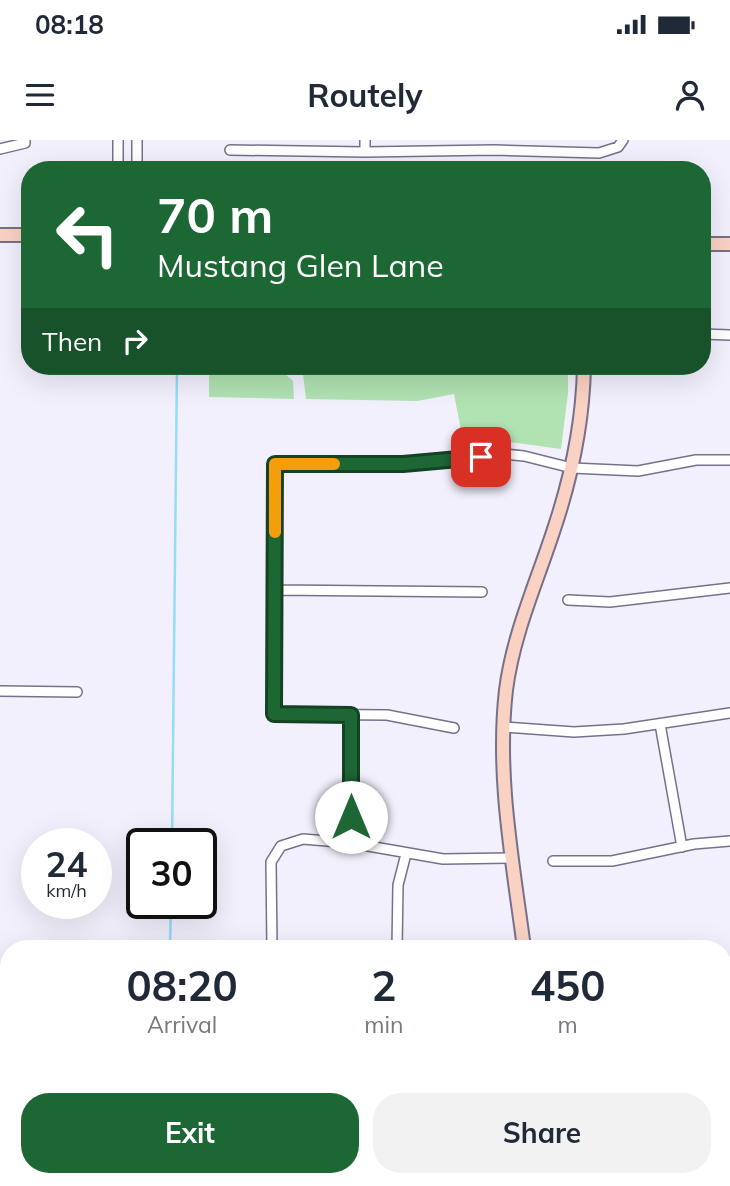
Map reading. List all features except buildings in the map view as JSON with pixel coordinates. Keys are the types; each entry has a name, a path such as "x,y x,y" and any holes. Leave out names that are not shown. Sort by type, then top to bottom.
{"street":[{"path":"0,149 25,143 26,140"},
{"path":"118,140 118,161"},
{"path":"137,140 137,161"},
{"path":"365,140 365,152"},
{"path":"230,150 365,152 494,145 599,153 621,144"},
{"path":"0,235 21,235"},
{"path":"711,244 730,244"},
{"path":"711,334 730,335"},
{"path":"523,940 502,761 506,688 527,602 553,532 572,468 584,394 584,375"},
{"path":"454,728 387,715 274,714 275,464 403,464 504,454 572,468 638,471 696,460 730,460"},
{"path":"568,600 610,602 730,588"},
{"path":"274,590 482,592"},
{"path":"0,691 77,692"},
{"path":"504,727 574,732 660,724 730,713"},
{"path":"351,715 351,843"},
{"path":"660,724 682,847"},
{"path":"272,940 271,862 281,846 303,839 351,843 443,859 512,858"},
{"path":"553,861 612,861 682,847 730,841"},
{"path":"397,940 398,885 405,854"}],"green space":[{"path":"209,375 286,375 293,381 294,399 209,397"},
{"path":"303,375 568,375 561,449 510,442 464,446 454,394 417,401 306,399"}],"waterway":[{"path":"172,828 177,375"},
{"path":"170,940 171,919"}],"slow traffic":[{"path":"275,532 275,464 334,464"}],"route":[{"path":"351,817 351,715 274,714 275,464 403,464 481,457"}]}
